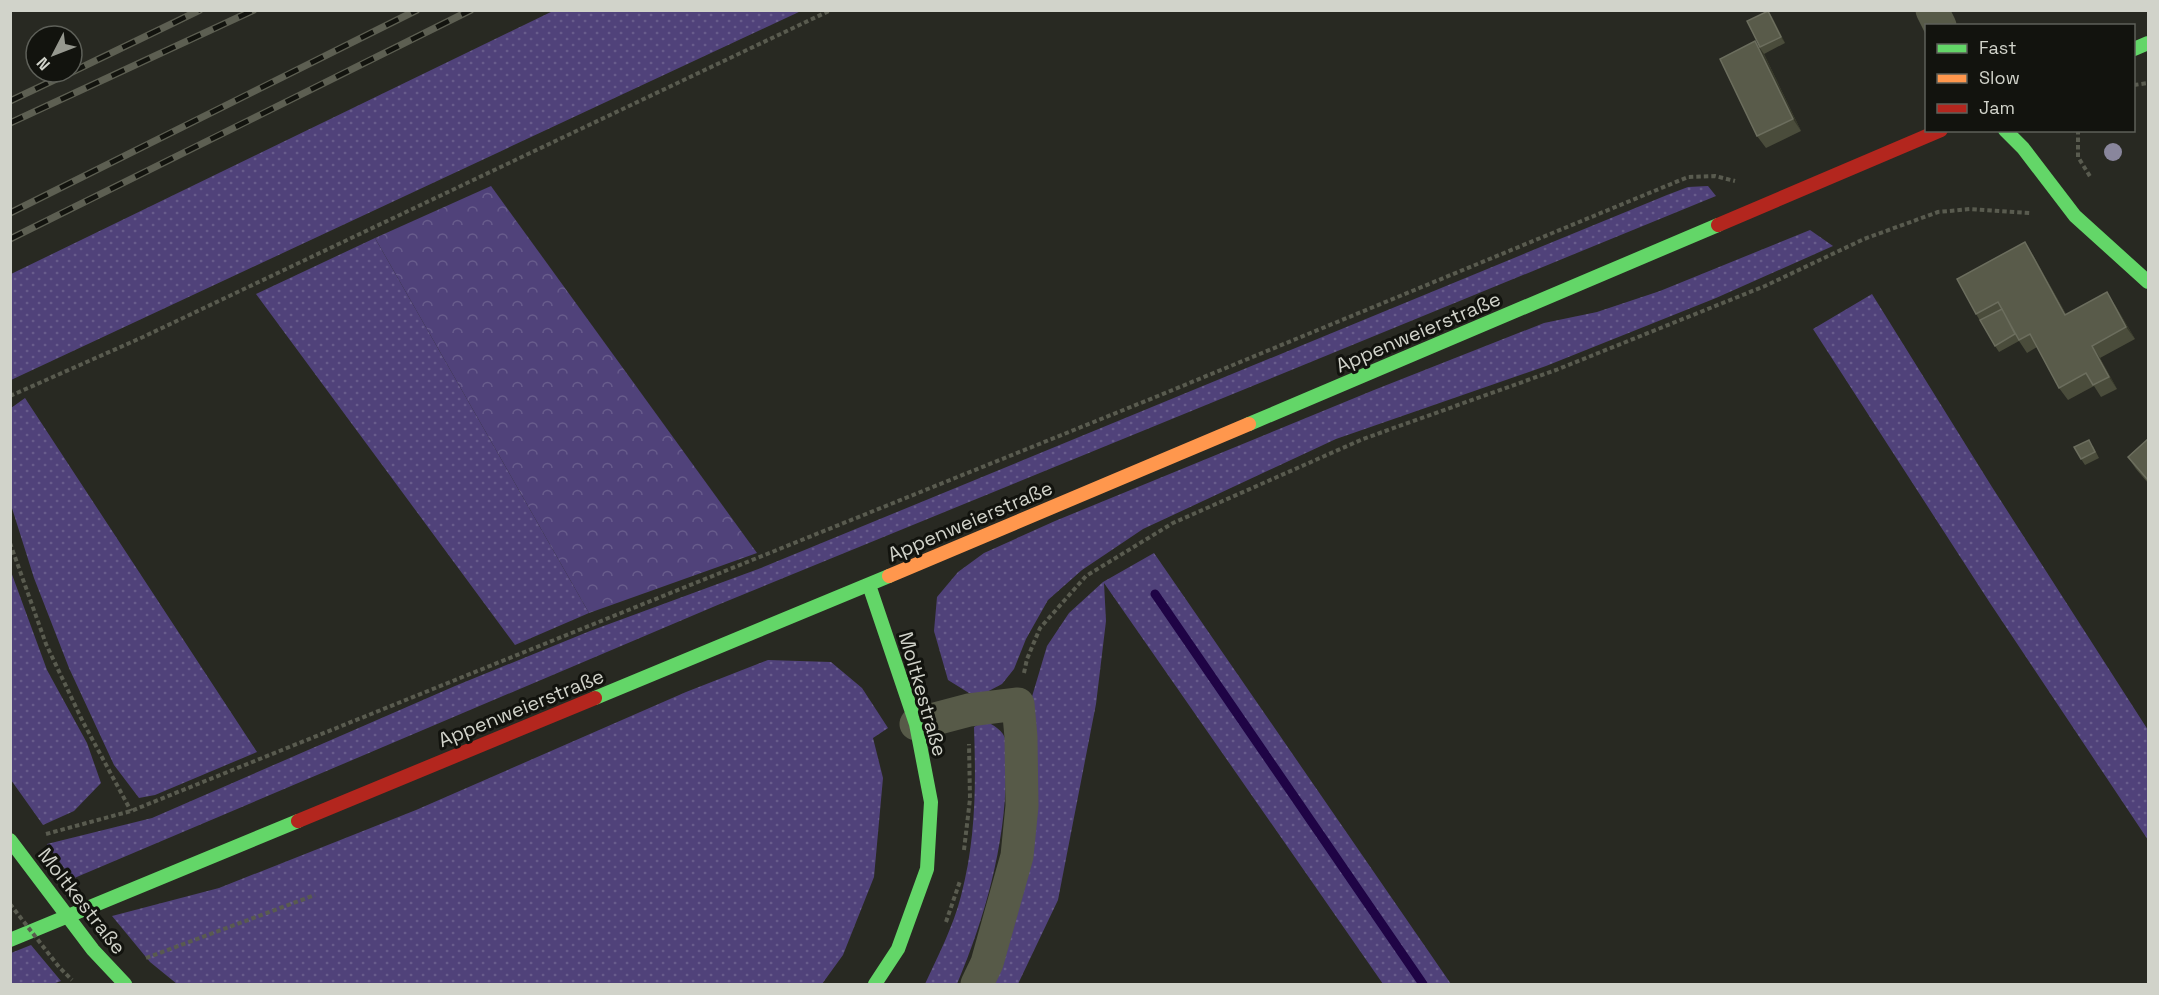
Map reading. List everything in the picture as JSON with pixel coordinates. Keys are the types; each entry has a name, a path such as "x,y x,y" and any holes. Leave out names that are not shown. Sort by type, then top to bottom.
{"main road":[{"name":"Appenweierstraße","path":"10,940 869,585 1527,308 1936,132"},
{"path":"2007,132 2023,148 2075,216 2148,282"},
{"name":"Moltkestraße","path":"869,585 916,724 931,802 927,869 898,949 875,984"},
{"name":"Moltkestraße","path":"10,840 93,950 125,984"}],"street":[{"path":"1932,10 1939,24"},
{"path":"916,724 969,710 1018,704 1023,806 1017,856 987,963 977,984"}],"path":[{"path":"10,396 164,327 831,10"},
{"path":"2078,132 2078,157 2093,182"},
{"path":"40,837 50,831 131,811 1147,400 1688,177 1715,176 1743,183"},
{"path":"1018,704 1027,659 1040,628 1086,576 1173,523 1364,440 1556,370 1765,286 1864,239 1938,212 1970,209 2075,216"},
{"path":"10,543 45,644 131,811"},
{"path":"142,960 315,894"},
{"path":"10,904 59,967 77,984"}],"green space":[{"path":"555,10 801,11 11,380 11,274"},
{"path":"491,186 757,553 589,613 375,238"},
{"path":"1708,186 1716,196 720,604 72,879 47,844 152,818 455,686 590,631 761,568 1667,195 1688,187"},
{"path":"1810,230 1833,246 1716,298 1546,366 1336,439 1143,529 1082,570 1048,600 1026,639 1014,669 1002,684 983,694 969,693 948,680 934,631 937,597 958,572 984,553 1055,521 1544,323 1597,312 1660,291"},
{"path":"375,238 589,613 515,645 256,294"},
{"path":"1872,294 1992,487 2148,730 2148,840 1990,603 1813,329"},
{"path":"25,398 257,752 155,795 139,798 114,765 69,668 34,578 11,505 11,408"},
{"path":"1154,553 1451,984 1383,984 1104,583 1106,621 1096,704 1058,900 1018,984 989,984 1031,700 1047,646 1069,613 1103,582"},
{"path":"10,569 47,670 87,743 101,783 74,811 43,825 11,780"},
{"path":"768,660 831,662 862,688 888,728 873,738 883,778 874,877 843,955 822,984 177,984 150,962 112,916 219,888 416,810 686,692"},
{"path":"984,721 1001,731 1005,737 1007,749 1002,828 992,881 985,908 957,984 925,984 954,919 966,875 974,812 974,727"},
{"path":"31,945 61,981 53,984 11,984 11,953"}],"building":[{"path":"1768,11 1781,37 1760,47 1747,21"},
{"path":"1755,41 1793,119 1757,136 1720,59"},
{"path":"2025,242 2065,315 2107,292 2126,327 2092,346 2109,377 2093,385 2086,373 2059,388 2030,334 2019,340 1998,302 1976,314 1957,279"},
{"path":"2002,309 2015,334 1995,346 1980,320"},
{"path":"2148,439 2148,480 2128,457"},
{"path":"2089,440 2095,452 2081,459 2074,447"}],"waterway":[{"path":"1155,594 1423,984"}],"railway":[{"path":"84,66 200,10"},
{"path":"10,123 254,10"},
{"path":"10,213 417,10"},
{"path":"10,239 471,10"},
{"path":"10,101 46,84"}],"traffic: fast":[{"path":"2135,49 2148,43"},
{"path":"2007,132 2023,148 2075,216 2148,282"},
{"path":"1249,424 1718,225"},
{"path":"595,698 889,576"},
{"path":"869,585 916,724 931,802 927,869 898,949 875,984"},
{"path":"10,940 298,821"},
{"path":"10,840 93,950 125,984"}],"traffic: slow":[{"path":"889,576 1249,424"}],"traffic: jam":[{"path":"1718,225 1936,132"},
{"path":"298,821 595,698"}]}
